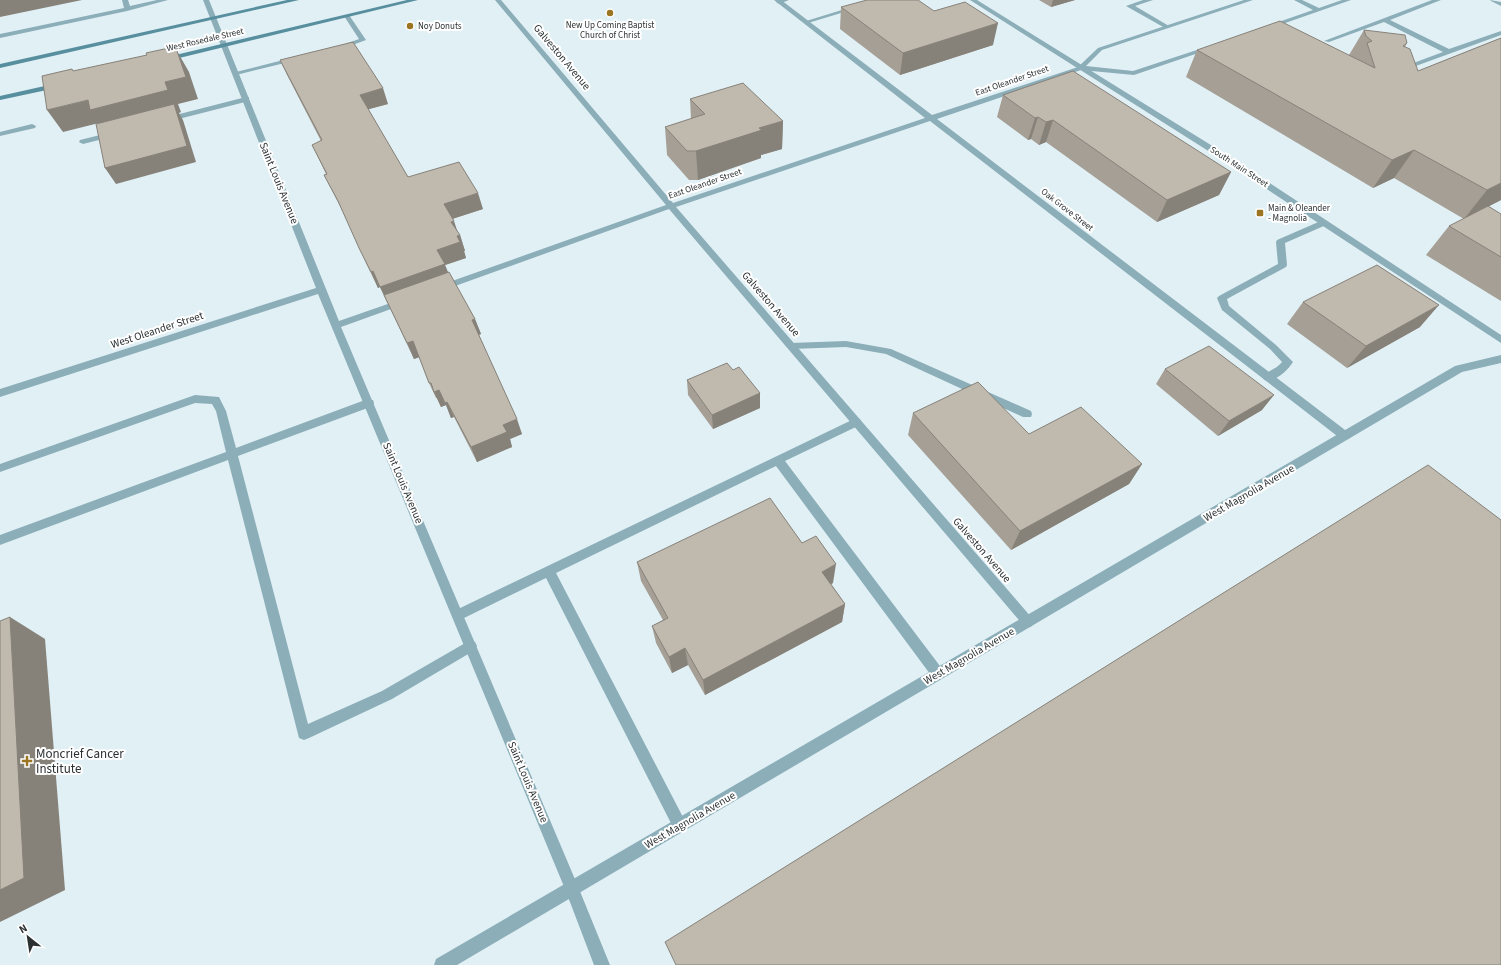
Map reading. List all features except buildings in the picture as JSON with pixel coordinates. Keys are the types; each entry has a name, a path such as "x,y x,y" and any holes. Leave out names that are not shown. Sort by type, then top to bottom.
{"main road":[{"name":"West Rosedale Street","path":"0,66 296,0"},
{"name":"West Rosedale Street","path":"163,60 415,0"},
{"path":"0,98 62,84"}],"street":[{"path":"125,0 127,9"},
{"path":"0,36 165,0"},
{"name":"Saint Louis Avenue","path":"206,0 321,290 471,646 602,965"},
{"name":"Galveston Avenue","path":"498,0 671,206 1028,622"},
{"path":"806,22 881,0"},
{"name":"South Main Street","path":"973,0 1224,157 1501,340"},
{"path":"1150,0 1128,6 1167,27"},
{"name":"East Oleander Street","path":"1080,68 1100,49 1250,0"},
{"path":"1297,0 1318,10"},
{"path":"1260,30 1348,0"},
{"path":"1327,41 1438,0"},
{"path":"1493,0 1501,4"},
{"name":"Oak Grove Street","path":"781,1 806,22 1345,436"},
{"path":"333,50 363,40 347,16"},
{"path":"1384,20 1449,52"},
{"path":"1267,28 1274,31"},
{"path":"1391,73 1500,33"},
{"name":"East Oleander Street","path":"434,291 671,206 1080,68 1134,73 1216,45"},
{"path":"236,73 304,57"},
{"path":"160,122 246,99"},
{"path":"0,134 32,126"},
{"path":"83,142 122,132"},
{"path":"1268,377 1283,369 1288,362 1273,347 1225,308 1222,298 1283,265 1280,242 1323,223"},
{"name":"West Oleander Street","path":"0,393 321,290"},
{"path":"337,325 411,299"},
{"path":"791,346 846,344 888,350 1027,414"},
{"name":"West Magnolia Avenue","path":"442,965 1460,369 1501,359"},
{"path":"0,468 195,399 214,400 221,411 304,733 387,695 471,646"},
{"path":"0,540 369,402"},
{"path":"458,615 856,422"},
{"path":"778,460 938,674"},
{"path":"549,570 680,826"}],"place":[{"name":"New Up Coming Baptist Church of Christ","path":"610,13"},
{"name":"Noy Donuts","path":"410,26"},
{"name":"Main & Oleander - Magnolia","path":"1260,213"},
{"name":"Moncrief Cancer Institute","path":"27,761"}]}
